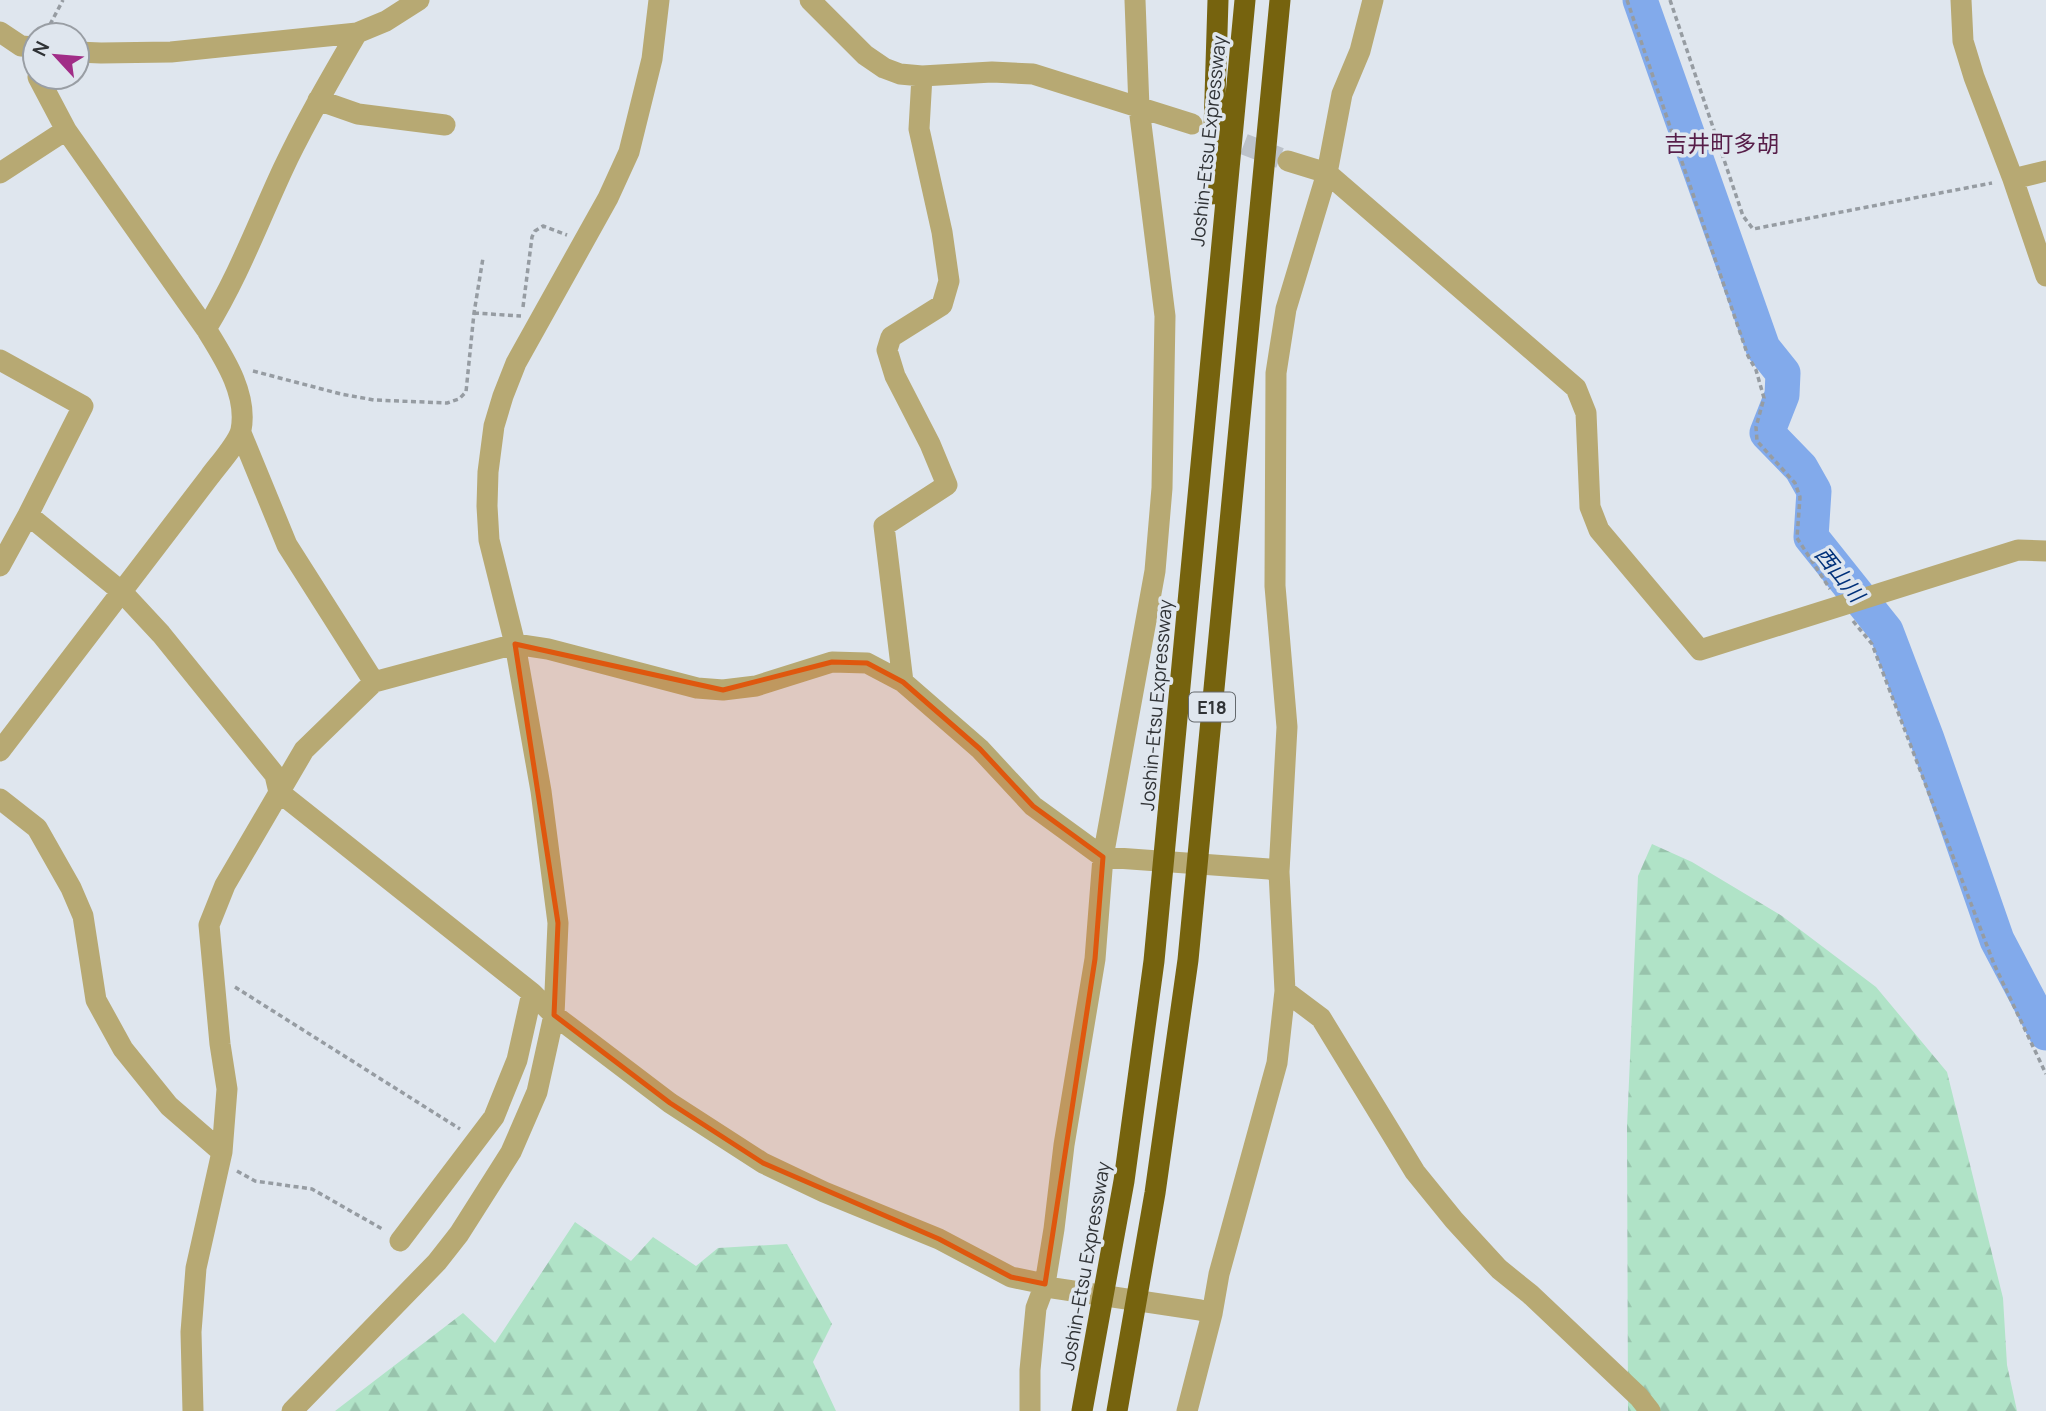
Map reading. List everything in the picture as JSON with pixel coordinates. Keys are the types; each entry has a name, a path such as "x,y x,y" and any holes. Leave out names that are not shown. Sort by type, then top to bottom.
{"highway":[{"path":"1204,420 1218,0"},
{"name":"Joshin-Etsu Expressway","path":"1082,1411 1124,1181 1150,988 1168,827 1245,0"},
{"name":"E18","path":"1117,1411 1155,1193 1188,960 1279,0"},
{"path":"1257,239 1276,129 1292,0"}],"street":[{"path":"91,52 171,52 357,33 386,20 419,0"},
{"path":"292,1411 437,1262 459,1234 511,1152 537,1092 554,1015 558,923 541,791 515,644 489,540 488,472 494,426 531,316 584,241 629,152 652,59 659,0"},
{"path":"810,0 865,55 884,68 900,74 1032,74 1192,124"},
{"path":"1030,1411 1030,1370 1036,1308 1049,1286 1064,1145 1095,959 1102,857 1155,571 1162,488 1165,316 1139,108 1135,0"},
{"path":"1187,1411 1206,1312 1277,1063 1286,991 1274,871 1287,727 1275,586 1276,373 1286,309 1327,173 1342,94 1360,51 1373,0"},
{"path":"1961,0 1963,41 1974,77 2046,276"},
{"path":"0,32 21,43"},
{"path":"206,329 244,261 283,169 318,100 357,33"},
{"path":"903,682 884,526 947,485 930,443 895,376 887,350 891,337 942,305 949,281 942,232 919,129 922,76"},
{"path":"45,91 66,130 225,359 239,393 241,433 287,545 374,682"},
{"path":"318,100 358,114 445,125"},
{"path":"0,173 66,130"},
{"path":"1289,161 1327,173 1576,388 1586,413 1590,507 1599,530 1700,650 2018,551 2046,551"},
{"path":"2013,179 2046,171"},
{"path":"0,360 83,406 0,566"},
{"path":"0,751 241,433"},
{"path":"28,515 122,592 161,634 275,775 279,792 532,993 554,1015 670,1103 764,1163 824,1192 939,1239 1012,1278 1206,1312"},
{"path":"193,1411 191,1332 196,1268 222,1152 227,1089 209,925 225,885 304,750 374,682 515,644 548,649 697,688 723,690 757,686 832,662 867,663 903,682 980,749 1033,806 1102,857 1274,871"},
{"path":"0,799 37,828 71,888 83,916 96,1000 123,1049 169,1106 222,1152"},
{"path":"1286,991 1321,1018 1415,1172 1454,1220 1499,1269 1530,1294 1639,1397 1650,1411"},
{"path":"400,1241 494,1117 517,1060 532,993"}],"path":[{"path":"52,21 63,0"},
{"path":"1628,0 1748,356 1756,370 1764,398 1756,426 1757,441 1795,483 1800,498 1797,538 1841,606 1872,644 1994,964 2046,1074"},
{"path":"1670,0 1743,216 1753,229 2013,179"},
{"path":"474,313 531,316 532,237 535,231 543,226 584,241"},
{"path":"225,359 239,367 374,400 447,403 459,400 466,392 483,258"},
{"path":"214,974 476,1139"},
{"path":"222,1152 228,1166 255,1181 312,1189 400,1241"}],"highlighted area":[{"path":"515,644 723,690 832,662 867,663 903,682 980,749 1033,806 1103,857 1095,959 1045,1284 1011,1277 939,1239 763,1163 670,1103 554,1015 558,923"}],"green space":[{"path":"1652,844 1692,862 1782,916 1876,987 1947,1072 2003,1298 2007,1365 2017,1411 1628,1411 1627,1127 1638,876"},
{"path":"575,1222 631,1261 653,1237 696,1266 718,1248 787,1244 832,1324 813,1362 836,1411 335,1411 463,1313 495,1343"}],"waterway":[{"name":"西山川","path":"1640,0 1763,348 1783,373 1782,395 1767,433 1801,468 1814,491 1811,537 1886,631 1997,940 2046,1033"}],"tunnel":[{"path":"1215,133 1280,158"}],"district":[{"name":"吉井町多胡","path":"1722,143"}]}
